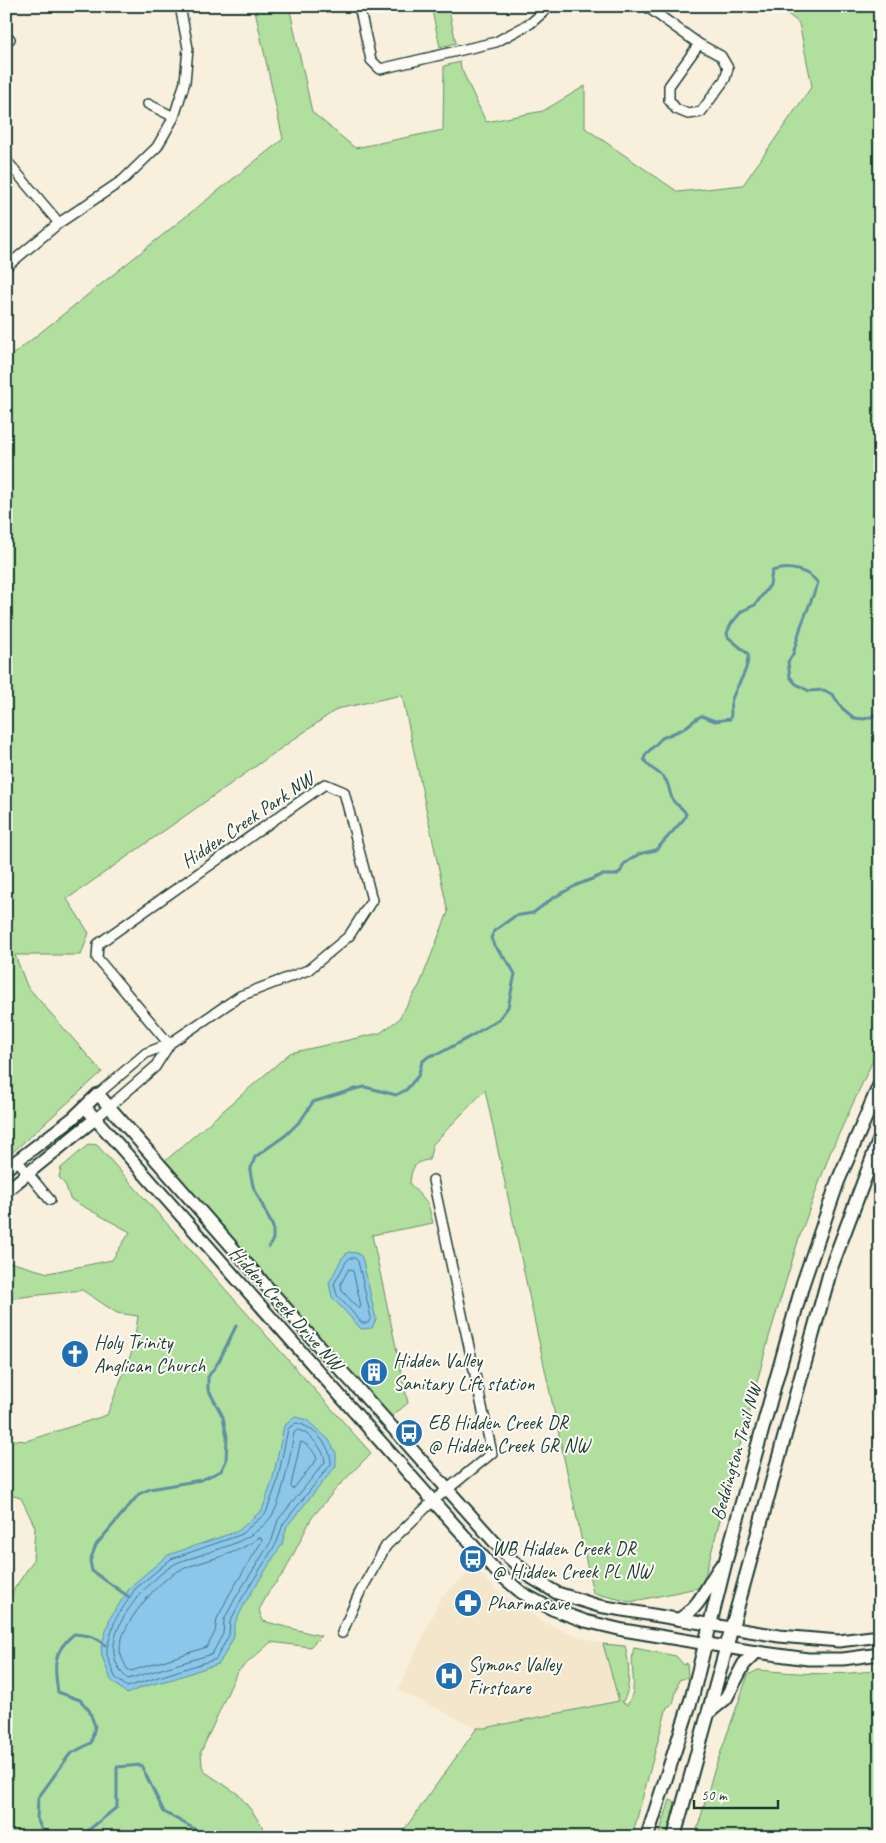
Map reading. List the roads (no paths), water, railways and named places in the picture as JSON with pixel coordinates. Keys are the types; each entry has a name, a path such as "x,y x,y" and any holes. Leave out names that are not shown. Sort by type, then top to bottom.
{"main road":[{"name":"Beddington Trail NW","path":"647,1837 692,1697 726,1560 806,1274 838,1181 880,1084"},
{"name":"Beddington Trail NW","path":"674,1837 831,1268 864,1176 880,1138"},
{"path":"680,1619 691,1612 714,1575 726,1560"},
{"path":"709,1712 726,1698 744,1664 756,1652"}],"street":[{"path":"6,267 59,223 123,180 157,148 174,117 185,82 188,48 180,6"},
{"path":"360,6 371,60 380,69 496,42 531,23 550,6"},
{"path":"646,6 699,44 721,56 728,68 725,79 701,112 688,114 676,109 669,100 669,86 699,44"},
{"path":"148,104 174,117"},
{"path":"6,160 59,223"},
{"name":"Hidden Creek Park NW","path":"325,784 344,792 372,900 349,936 308,970 240,996 169,1044 97,958 98,944 325,784"},
{"path":"6,1170 73,1118 146,1053 169,1044"},
{"path":"6,1191 109,1108 155,1067 169,1044"},
{"name":"Hidden Creek Drive NW","path":"98,1094 324,1353 507,1556 532,1578 557,1593 599,1606 628,1612 779,1636 839,1641 880,1636"},
{"name":"Hidden Creek Drive NW","path":"85,1107 433,1501 496,1571 522,1593 552,1609 585,1621 623,1630 808,1659 843,1659 880,1654"},
{"path":"17,1160 50,1200"},
{"path":"342,1633 359,1594 386,1546 433,1501 492,1453 433,1180"},
{"path":"346,1403 359,1390"},
{"path":"522,1593 532,1578"}],"water":[{"path":"348,1252 357,1253 362,1257 376,1319 372,1328 361,1329 332,1297 329,1283 342,1258"},
{"path":"295,1417 307,1420 329,1440 336,1453 336,1466 287,1526 282,1544 245,1603 234,1625 234,1637 219,1664 127,1694 111,1680 102,1656 101,1647 110,1618 131,1586 168,1555 238,1531 262,1510 272,1482 284,1426"}],"waterway":[{"path":"269,1247 273,1239 273,1227 253,1186 250,1171 255,1157 286,1135 301,1120 313,1102 365,1087 396,1095 406,1090 418,1076 422,1062 429,1056 440,1053 499,1019 508,1007 515,974 494,945 491,938 494,931 515,916 533,913 553,898 577,885 602,875 616,875 621,871 624,864 639,854 656,850 684,819 686,814 674,802 667,781 649,766 644,759 646,754 662,738 683,729 699,717 702,716 715,721 730,719 731,703 744,673 748,654 728,637 727,633 731,624 742,611 755,605 770,585 772,571 778,569 797,570 809,575 818,583 801,626 793,654 788,662 790,677 796,684 809,691 824,690 833,695 842,708 854,718 864,719 874,716 880,709"},
{"path":"129,1597 92,1571 90,1561 96,1545 139,1494 150,1489 201,1480 221,1471 226,1461 227,1437 223,1417 208,1389 208,1377 219,1361 236,1326"},
{"path":"67,1837 44,1834 37,1819 38,1798 70,1754 91,1743 95,1726 89,1710 80,1700 58,1692 56,1660 62,1647 74,1634 95,1638 105,1645"},
{"path":"80,1837 117,1807 117,1767 141,1765 164,1812 209,1837"}],"place":[{"name":"Holy Trinity Anglican Church","path":"75,1354"},
{"name":"Hidden Valley Sanitary Lift station","path":"374,1372"},
{"name":"EB Hidden Creek DR @ Hidden Creek GR NW","path":"409,1433"},
{"name":"WB Hidden Creek DR @ Hidden Creek PL NW","path":"473,1559"},
{"name":"Pharmasave","path":"468,1603"},
{"name":"Symons Valley Firstcare","path":"449,1676"}]}
